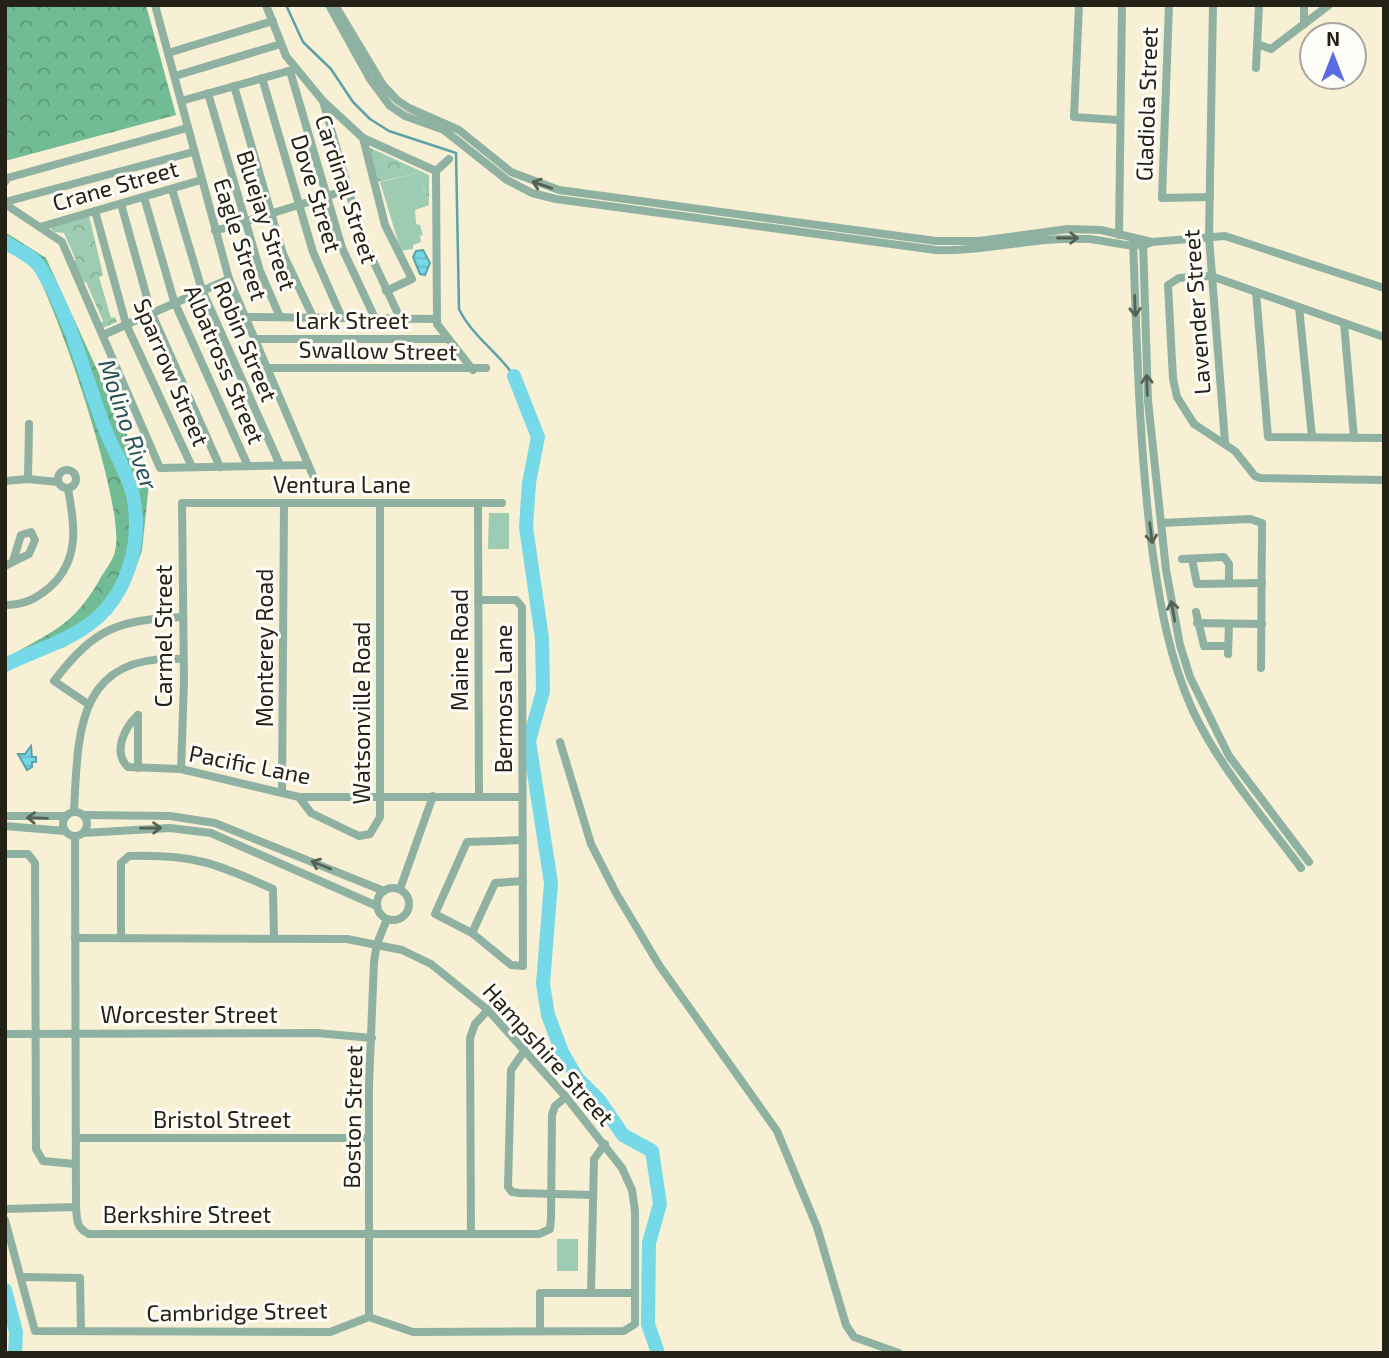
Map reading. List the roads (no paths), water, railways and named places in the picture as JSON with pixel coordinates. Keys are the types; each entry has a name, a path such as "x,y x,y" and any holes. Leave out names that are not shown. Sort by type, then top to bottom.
{"street":[{"name":"Eagle Street","path":"155,5 229,278 314,478"},
{"path":"267,5 292,70 323,101 363,138 436,172"},
{"path":"329,5 370,79 390,106 405,116 444,130 484,164 532,192 556,199 936,250 980,249 1065,238 1119,237"},
{"path":"335,5 383,85 397,100 459,130 511,172 559,190 936,242 979,241 1057,229 1119,237 1138,243 1225,236 1384,288"},
{"path":"1079,5 1074,117 1118,120"},
{"path":"1119,237 1118,120 1122,5"},
{"name":"Gladiola Street","path":"1169,5 1162,198 1210,197"},
{"name":"Lavender Street","path":"1213,5 1209,237 1225,442"},
{"path":"1256,68 1259,5"},
{"path":"1308,21 1329,5"},
{"path":"168,53 273,22"},
{"path":"1257,44 1266,49 1272,48 1298,28"},
{"path":"175,76 281,44"},
{"path":"181,101 292,70"},
{"name":"Cardinal Street","path":"292,70 342,248 375,318"},
{"name":"Dove Street","path":"262,78 315,258 342,318"},
{"path":"234,86 283,254 313,317"},
{"name":"Bluejay Street","path":"208,93 244,222 260,271 280,317"},
{"path":"323,101 362,237 400,318"},
{"path":"5,182 8,178 187,128"},
{"path":"363,138 385,225 412,279 386,291"},
{"path":"5,203 193,152"},
{"path":"449,159 436,172 436,319 438,327 473,370"},
{"name":"Crane Street","path":"40,227 201,180"},
{"name":"Robin Street","path":"172,188 202,290 280,465"},
{"path":"215,231 347,190"},
{"name":"Albatross Street","path":"144,197 174,301 248,466"},
{"path":"5,203 62,242 160,468 308,465"},
{"path":"121,204 151,312 220,467"},
{"name":"Sparrow Street","path":"95,211 126,324 192,467"},
{"path":"1138,243 1148,401 1161,523 1174,618 1190,677 1229,756 1309,862"},
{"path":"1138,243 1137,379 1149,524 1163,621 1180,682 1195,714 1222,761 1301,868"},
{"path":"1384,337 1211,276 1179,278 1168,285 1173,379 1177,397 1194,424 1225,442 1255,476 1260,478 1384,480"},
{"path":"103,335 229,278"},
{"path":"1256,292 1268,437 1384,438"},
{"path":"1299,307 1312,437"},
{"path":"247,317 436,319"},
{"path":"1344,323 1354,438"},
{"name":"Lark Street","path":"257,339 448,339"},
{"name":"Swallow Street","path":"268,368 486,368"},
{"path":"29,424 29,479"},
{"path":"58,482 62,471 73,472 75,484 68,489"},
{"path":"5,481 29,479 58,482 68,489 75,538 60,579 37,598 5,606"},
{"name":"Ventura Lane","path":"182,503 502,503"},
{"name":"Carmel Street","path":"181,769 184,682 181,659 182,503"},
{"name":"Monterey Road","path":"282,793 284,503"},
{"name":"Watsonville Road","path":"299,797 311,813 365,836 376,827 380,796 380,503"},
{"name":"Maine Road","path":"478,503 480,797"},
{"path":"1161,523 1250,519 1260,522 1261,668"},
{"path":"1229,583 1227,559 1187,559 1196,584 1262,583"},
{"name":"Bermosa Lane","path":"472,933 511,965 523,967 522,607 516,600 478,600"},
{"path":"1196,612 1204,646 1228,650 1229,624"},
{"path":"88,704 54,681 78,650 116,625 145,619 182,617"},
{"path":"1197,624 1262,624"},
{"path":"65,831 63,823 74,814 77,741 88,704 111,676 138,662 181,659"},
{"path":"1180,682 1190,677"},
{"path":"138,715 138,768 128,767 121,753 123,737 129,723 138,715"},
{"path":"560,742 586,831 616,893 659,965 777,1131 817,1227 846,1325 854,1337 899,1353"},
{"name":"Pacific Lane","path":"138,768 181,769 299,797 522,797"},
{"path":"400,890 433,796"},
{"name":"Berkshire Street","path":"74,814 87,826 79,834 75,938 75,1164 77,1223 81,1230 89,1234 539,1234 550,1229 552,1115 555,1106 566,1097"},
{"path":"5,816 170,816 215,823 384,891 400,890 408,897 407,913 398,919 387,919 380,914 377,905 384,891"},
{"path":"5,826 79,834 170,828 211,833 377,905"},
{"path":"523,840 467,842 435,914 472,933 495,883 523,881"},
{"path":"5,854 28,854 35,863 38,1157 43,1161 75,1164"},
{"path":"121,938 121,863 129,856 164,855 208,862 273,889 274,937"},
{"name":"Boston Street","path":"369,1317 372,1038 377,944 387,919"},
{"name":"Hampshire Street","path":"75,938 274,937 347,939 377,944 402,950 431,964 488,1010 605,1144 622,1168 632,1190 635,1211 635,1324 632,1329 540,1331"},
{"path":"471,1234 470,1038 475,1024 488,1010"},
{"name":"Worcester Street","path":"5,1034 317,1033 372,1038"},
{"path":"525,1050 511,1070 508,1187 512,1192 592,1195"},
{"name":"Bristol Street","path":"76,1138 369,1138"},
{"path":"592,1293 594,1159 605,1144"},
{"path":"5,1209 76,1208"},
{"name":"Cambridge Street","path":"5,1220 35,1331 330,1332 369,1317"},
{"path":"22,1277 80,1278 81,1331"},
{"path":"369,1317 413,1332 540,1331 540,1293 635,1293"}],"water":[{"path":"423,250 430,263 425,275 420,274 413,257 416,251"},
{"path":"31,746 32,757 36,757 36,762 32,762 32,767 27,770 18,754 25,754"}],"waterway":[{"path":"286,5 303,42 331,69 353,102 370,119 389,131 456,153 459,309 464,319 514,376"},
{"name":"Molino River","path":"5,242 37,263 61,307 107,434 128,479 134,498 136,520 135,544 129,568 119,590 103,613 78,632 5,665"},
{"path":"514,376 538,437 529,483 526,527 542,638 543,691 529,741 551,883 543,984 548,1015 562,1052 577,1078 599,1100 623,1135 652,1151 660,1204 649,1243 648,1324 658,1353"},
{"name":"Molino River","path":"5,1290 16,1332 15,1353"}]}
